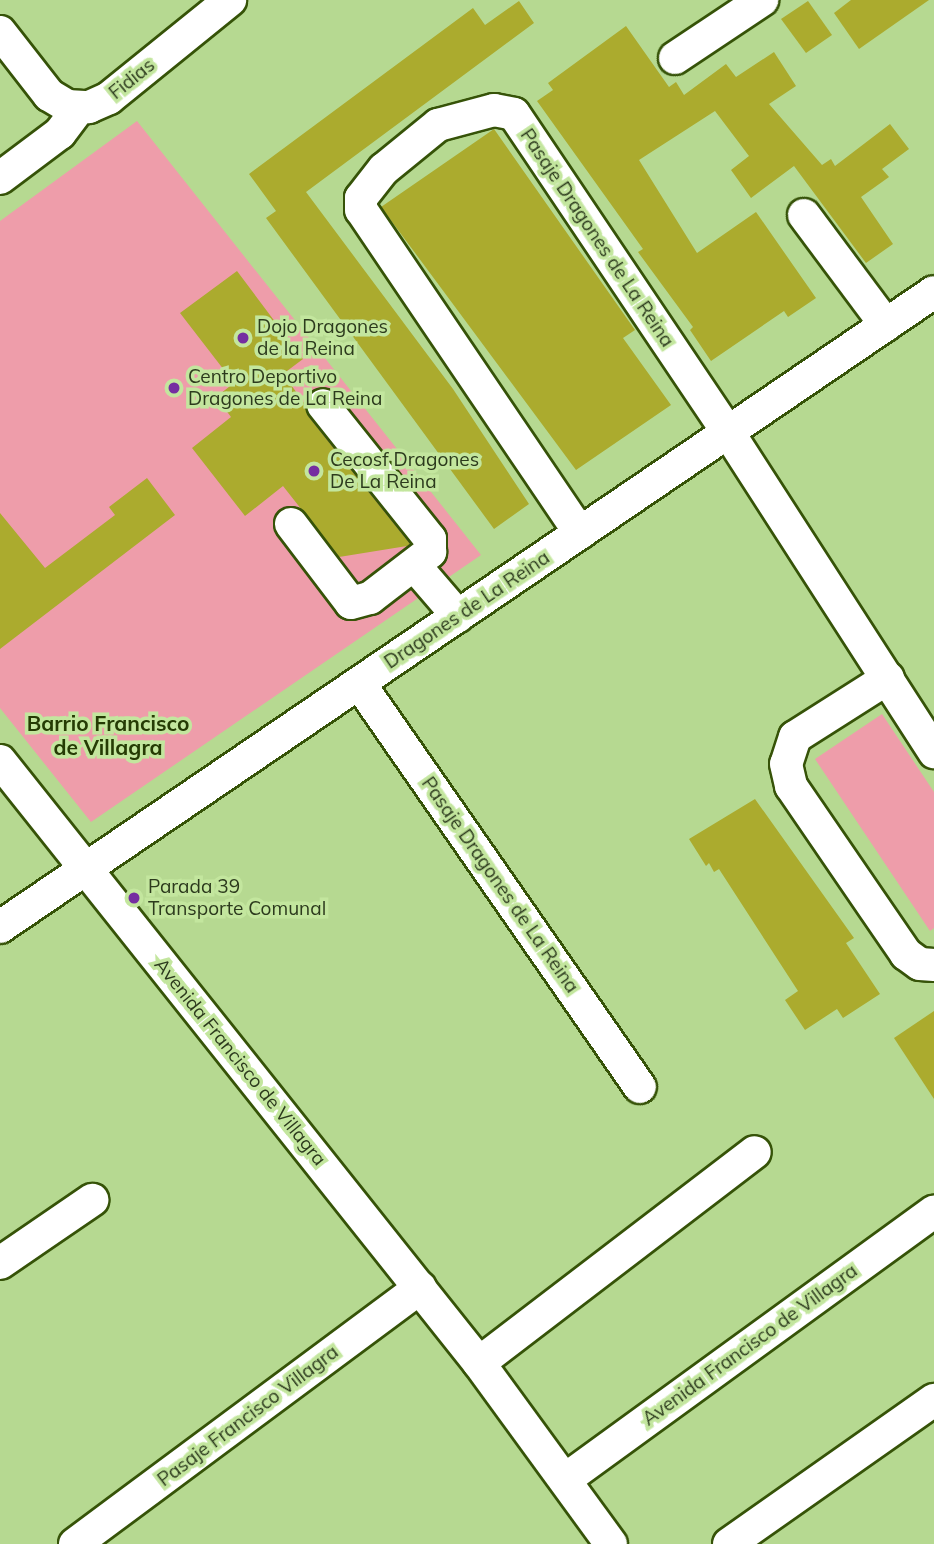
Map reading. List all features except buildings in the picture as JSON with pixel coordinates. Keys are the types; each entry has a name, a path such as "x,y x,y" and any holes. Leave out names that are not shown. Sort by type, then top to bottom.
{"street":[{"name":"Fidias","path":"78,109 100,104 230,0"},
{"path":"675,58 762,0"},
{"path":"0,32 49,95 78,109 60,134 0,177"},
{"name":"Pasaje Dragones de La Reina","path":"580,533 361,210 361,198 384,169 438,125 494,110 514,114 728,432 934,752"},
{"path":"804,215 886,325"},
{"name":"Dragones de La Reina","path":"0,927 934,292"},
{"path":"291,524 351,603 370,598 430,552 429,539 323,405"},
{"path":"415,566 457,616"},
{"path":"888,678 795,737 786,764 791,786 906,954 920,964 934,965"},
{"name":"Pasaje Dragones de La Reina","path":"359,682 640,1087"},
{"name":"Avenida Francisco de Villagra","path":"0,761 479,1363 611,1544"},
{"path":"479,1363 755,1152"},
{"path":"0,1263 92,1200"},
{"name":"Avenida Francisco de Villagra","path":"566,1479 934,1212"},
{"name":"Pasaje Francisco Villagra","path":"75,1544 420,1288"},
{"path":"730,1544 934,1400"}],"shaded area":[{"name":"Centro Deportivo Dragones de La Reina","path":"137,121 481,555 91,822 0,708 0,221"},
{"path":"882,714 934,792 934,928 930,931 815,759"}],"place":[{"name":"Dojo Dragones de la Reina","path":"243,338"},
{"name":"Centro Deportivo Dragones de La Reina","path":"174,388"},
{"name":"Cecosf Dragones De La Reina","path":"314,471"},
{"name":"Parada 39 Transporte Comunal","path":"134,898"}],"district":[{"name":"Barrio Francisco de Villagra","path":"108,735"}]}
